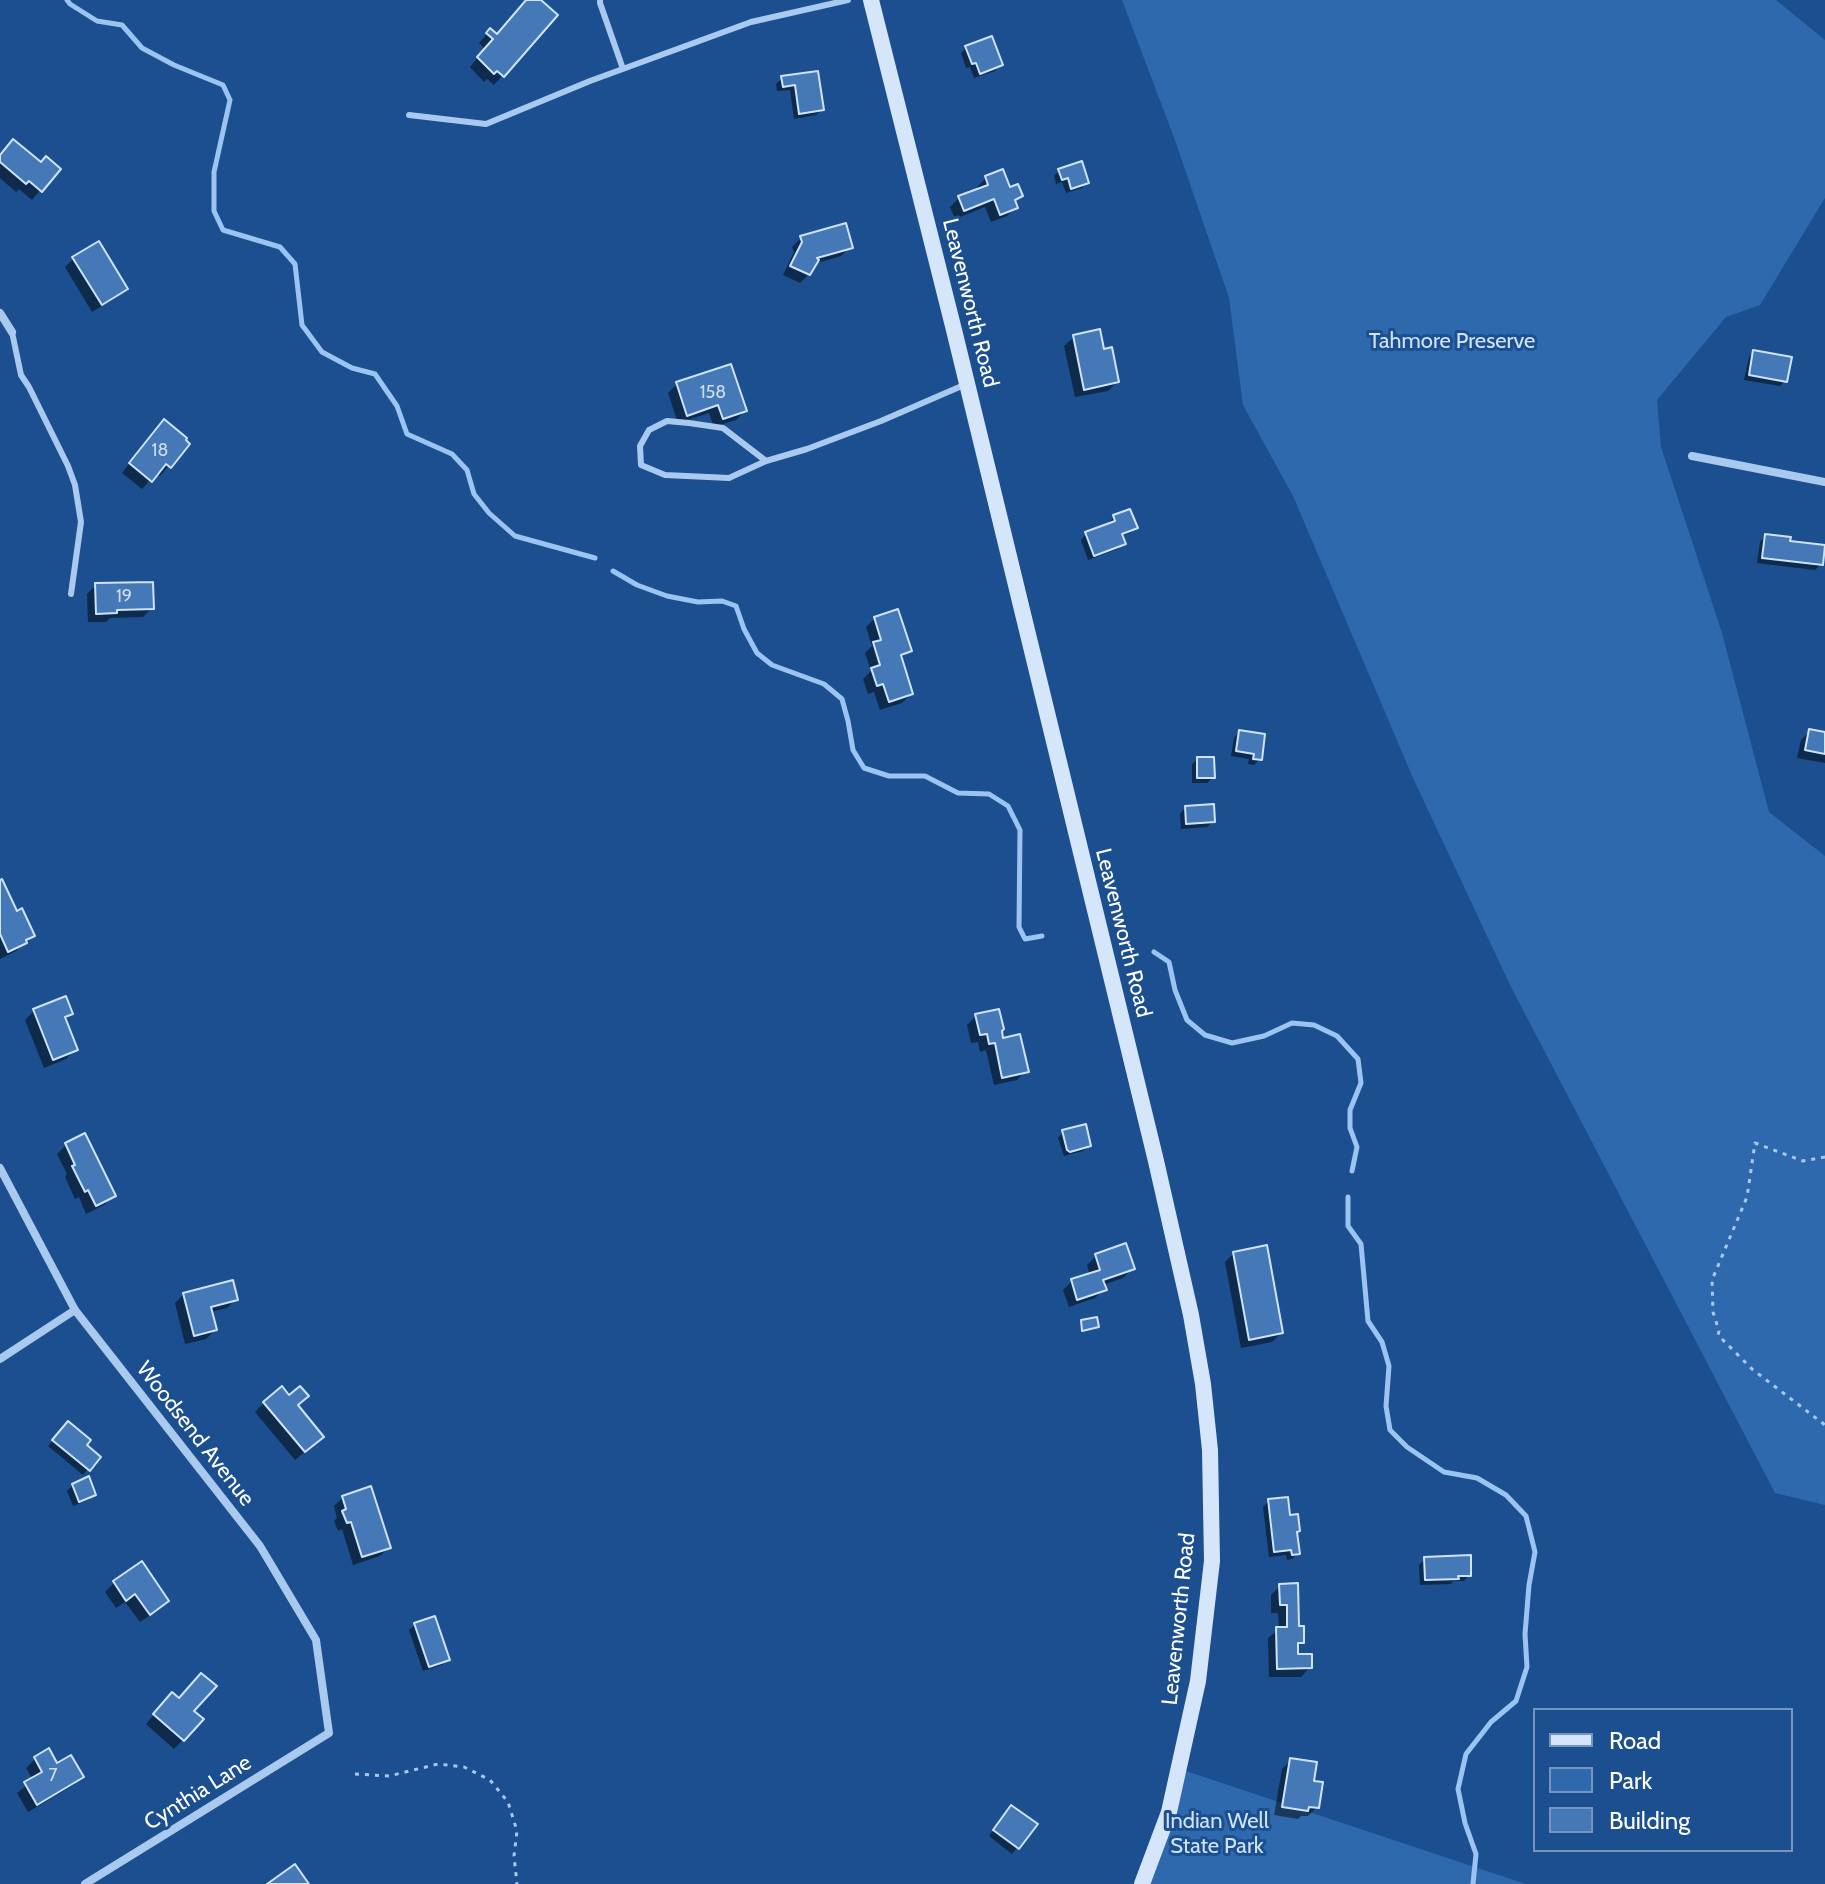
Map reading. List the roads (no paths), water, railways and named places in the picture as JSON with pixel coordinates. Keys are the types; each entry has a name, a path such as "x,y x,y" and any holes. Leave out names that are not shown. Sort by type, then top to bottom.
{"main road":[{"name":"Leavenworth Road","path":"871,0 968,384 1156,1161 1191,1315 1203,1384 1210,1450 1212,1561 1198,1681 1169,1812 1142,1884"}],"street":[{"path":"0,313 12,332"},
{"path":"1692,456 1825,482"},
{"name":"Woodsend Avenue","path":"0,1168 75,1310 260,1546 316,1640 329,1733"},
{"path":"0,1359 75,1310"},
{"name":"Cynthia Lane","path":"85,1884 329,1733"}],"lane":[{"path":"600,0 623,69"},
{"path":"409,115 486,124 751,22 848,0"},
{"path":"12,332 21,375 75,485 81,522 71,594"},
{"path":"766,461 723,428 689,423 667,421 649,430 640,446 641,465 665,475 729,478 766,461 881,421 968,384"}],"waterway":[{"path":"67,0 97,21 122,25 142,48 223,85 230,100 214,172 214,211 223,230 280,247 295,264 302,325 322,352 352,368 375,374 397,406 407,434 452,454 467,470 474,494 489,513 515,536 595,558"},
{"path":"613,571 637,585 667,596 698,602 722,601 736,606 757,653 772,665 824,684 842,699 853,750 864,768 889,776 925,776 958,793 989,794 1008,806 1020,830 1019,927 1025,939 1042,936"},
{"path":"1154,952 1169,962 1175,990 1187,1020 1205,1035 1232,1043 1264,1036 1292,1023 1314,1025 1337,1036 1358,1059 1361,1083 1350,1110 1350,1128 1357,1147 1352,1171"},
{"path":"1348,1197 1348,1226 1361,1244 1368,1321 1382,1342 1389,1366 1386,1406 1390,1430 1407,1447 1444,1472 1477,1478 1506,1495 1526,1516 1535,1552 1525,1634 1527,1667 1516,1701 1491,1722 1466,1754 1458,1789 1476,1854 1473,1884"}],"park label":[{"name":"Tahmore Preserve","path":"1452,342"},
{"name":"Indian Well State Park","path":"1217,1834"}]}
